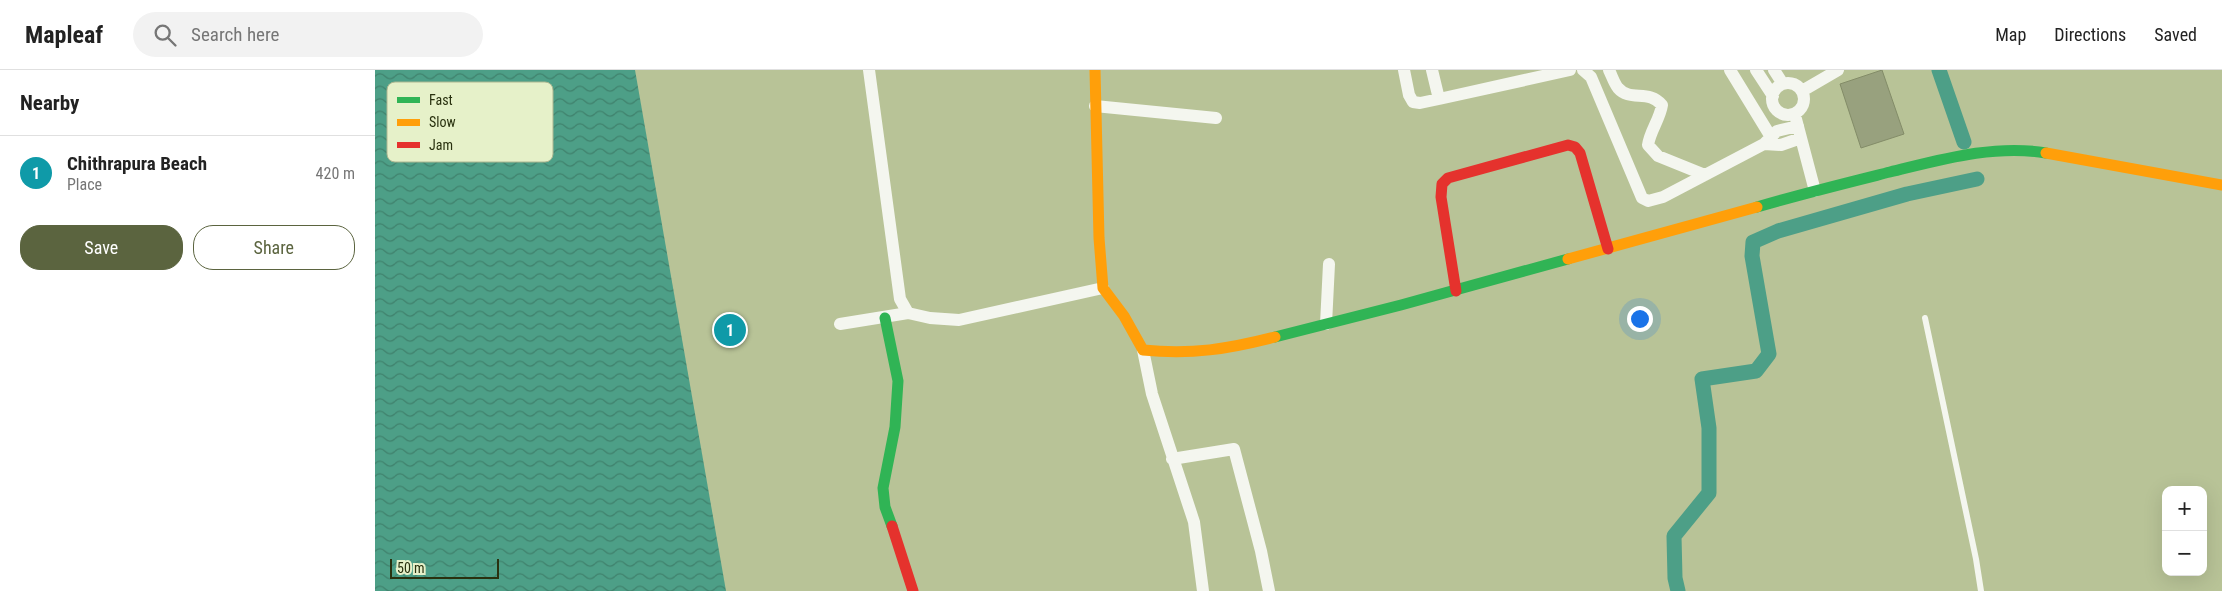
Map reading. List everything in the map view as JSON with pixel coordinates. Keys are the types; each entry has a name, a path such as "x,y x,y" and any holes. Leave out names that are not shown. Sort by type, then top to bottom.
{"street":[{"path":"869,70 900,300 908,313"},
{"path":"1095,70 1099,238 1103,288 1124,316 1143,350 1152,394 1194,522 1203,591"},
{"path":"1404,70 1409,95 1413,102 1420,103 1571,70"},
{"path":"1432,70 1439,99"},
{"path":"1584,70 1591,77 1642,198 1648,201 1658,200 1705,175 1767,140 1777,131 1798,126"},
{"path":"1609,70 1619,89 1626,94 1652,96 1662,105 1661,112 1649,137 1648,145 1652,151 1658,156 1705,175"},
{"path":"1731,70 1767,140"},
{"path":"1757,70 1773,96"},
{"path":"1774,70 1783,84"},
{"path":"1802,91 1838,70"},
{"path":"1798,126 1773,106 1775,91 1783,84 1793,84 1802,91 1804,101 1798,126 1815,191"},
{"path":"1095,106 1216,118"},
{"path":"1456,291 1441,197 1442,184 1448,178 1569,145 1575,147 1580,153 1608,249"},
{"path":"1143,350 1172,353 1212,351 1456,291 1815,191 1939,160 1989,152 2032,151 2222,185"},
{"path":"1326,324 1329,264"},
{"path":"840,324 908,313 929,318 959,320 1103,288"},
{"path":"885,318 898,381 895,427 883,488 885,507 907,568 913,591"},
{"path":"1172,459 1234,449 1261,551 1269,591"}],"lane":[{"path":"1925,318 1976,559 1981,591"}],"water":[{"path":"375,70 635,70 726,591 375,591"}],"building":[{"path":"1882,70 1904,134 1861,148 1840,84"}],"waterway":[{"path":"1939,70 1964,142"},
{"path":"1678,591 1675,578 1674,536 1709,493 1709,428 1702,379 1756,371 1769,354 1752,256 1753,242 1778,231 1907,194 1977,179"}],"traffic: fast":[{"path":"1757,207 1890,172 1967,155 2007,150 2046,153"},
{"path":"1275,337 1568,259"},
{"path":"885,318 898,381 895,427 883,488 885,507 892,526"}],"traffic: slow":[{"path":"1095,70 1099,238 1103,288 1124,316 1143,350 1178,352 1210,350 1275,337"},
{"path":"2046,153 2222,185"},
{"path":"1568,259 1757,207"}],"traffic: jam":[{"path":"1456,291 1441,197 1442,184 1448,178 1568,145 1575,147 1580,153 1608,249"},
{"path":"892,526 913,591"}],"place":[{"name":"Chithrapura Beach","path":"730,330"}]}
